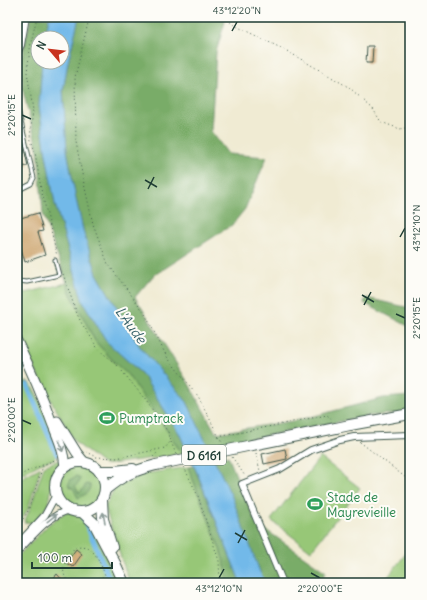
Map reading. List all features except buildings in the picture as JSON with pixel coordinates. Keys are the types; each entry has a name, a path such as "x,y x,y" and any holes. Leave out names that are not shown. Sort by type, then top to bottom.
{"main road":[{"path":"17,341 44,399 58,435 64,456 65,467"},
{"path":"44,399 85,463"},
{"name":"D 6161","path":"103,495 118,480 137,470 254,448 336,425 350,425 410,414"},
{"path":"103,495 93,508 82,512 70,510 61,503 57,493 57,479 65,467 75,463 93,465 99,471 104,480 103,519 112,546 115,563"},
{"name":"D 6161","path":"99,471 137,470"},
{"path":"82,512 94,523 124,583"}],"street":[{"path":"17,53 21,45 26,17"},
{"path":"283,583 242,484 280,469 310,450 340,440 354,437 410,435"},
{"path":"17,545 45,516 57,493"},
{"path":"17,552 50,519 60,512 70,510"}],"lane":[{"path":"17,58 18,108 34,178 31,184 17,191"},
{"path":"17,278 18,281 27,282 58,275 57,259"}],"path":[{"path":"37,17 31,42 27,72 33,110 30,137 35,152 41,189 57,259"},
{"path":"90,17 75,77 76,142 93,224 108,264 144,312 167,357 198,396 217,437 224,446"},
{"path":"224,17 234,25 287,51 350,88 373,109 381,122 400,129 410,127"},
{"path":"63,273 82,324 98,348 117,365 144,398 168,432 178,457"},
{"path":"17,384 20,400 17,411"},
{"path":"217,437 327,415 336,425"},
{"path":"354,437 410,481"},
{"path":"76,451 81,449 96,457 116,458 165,448 171,442"},
{"path":"254,448 260,472"},
{"path":"17,478 26,472 64,456"},
{"path":"231,456 248,482"},
{"path":"182,463 198,496 219,561 220,583"},
{"path":"17,529 28,511 43,465"},
{"path":"67,583 67,579 64,575 64,565 72,552 78,546 89,548 94,552 108,583"},
{"path":"96,583 105,574"}],"green space":[{"path":"31,17 49,17 47,30 30,30 30,70 41,70 39,106 46,154 55,204 83,302 107,342 142,374 179,433 188,453 182,454 127,374 95,341 70,292 43,214 38,151 23,91 21,60"},
{"path":"79,17 224,17 225,22 216,52 211,131 228,154 267,157 245,209 232,225 153,276 135,297 189,384 216,433 299,420 383,398 410,396 410,412 368,416 208,447 187,402 140,347 97,274 84,234 67,150 63,91 67,70 70,70 70,54"},
{"path":"67,283 70,292 95,341 117,365 127,373 182,454 104,465 75,442 45,390 17,331 17,295"},
{"path":"366,298 410,308 410,327 364,303"},
{"path":"25,382 31,384 44,408 59,454 55,459 44,462 17,476 17,415 21,402 20,387"},
{"path":"228,456 256,523 326,572 320,583 266,583 260,572 214,460"},
{"name":"Stade de Mayrevieille","path":"320,457 360,488 311,551 271,520"},
{"path":"59,460 60,462 54,473 50,498 47,506 34,523 24,522 30,509 44,466"},
{"path":"77,465 85,465 93,468 99,474 102,486 99,498 93,504 85,507 77,507 69,504 63,498 60,490 60,482 63,474 69,468"},
{"path":"194,466 239,579 237,583 225,583 227,573 220,549 188,467"},
{"path":"41,467 28,509 21,521 17,521 17,480"},
{"path":"188,467 220,549 227,573 225,583 130,583 105,507 114,489 143,474"},
{"path":"77,476 80,478 79,483 75,486 79,493 86,484 90,485 87,493 78,498 73,488 68,485 71,479"},
{"path":"70,512 87,518 120,583 17,583 17,557 49,524 64,513"},
{"path":"410,548 410,583 385,583 384,582"}],"water":[{"path":"49,17 79,17 70,54 70,30 47,30"},
{"path":"41,70 67,70 63,91 67,150 84,234 97,274 140,347 187,402 232,497 260,572 266,583 237,583 239,579 198,475 179,433 142,374 107,342 83,302 55,204 39,106"}],"waterway":[{"path":"17,357 22,368"},
{"path":"27,385 57,454"},
{"path":"84,518 111,583"}],"place":[{"name":"Pumptrack","path":"107,418"},
{"name":"Stade de Mayrevieille","path":"315,504"}],"water label":[{"name":"L'Aude","path":"131,325"}]}
